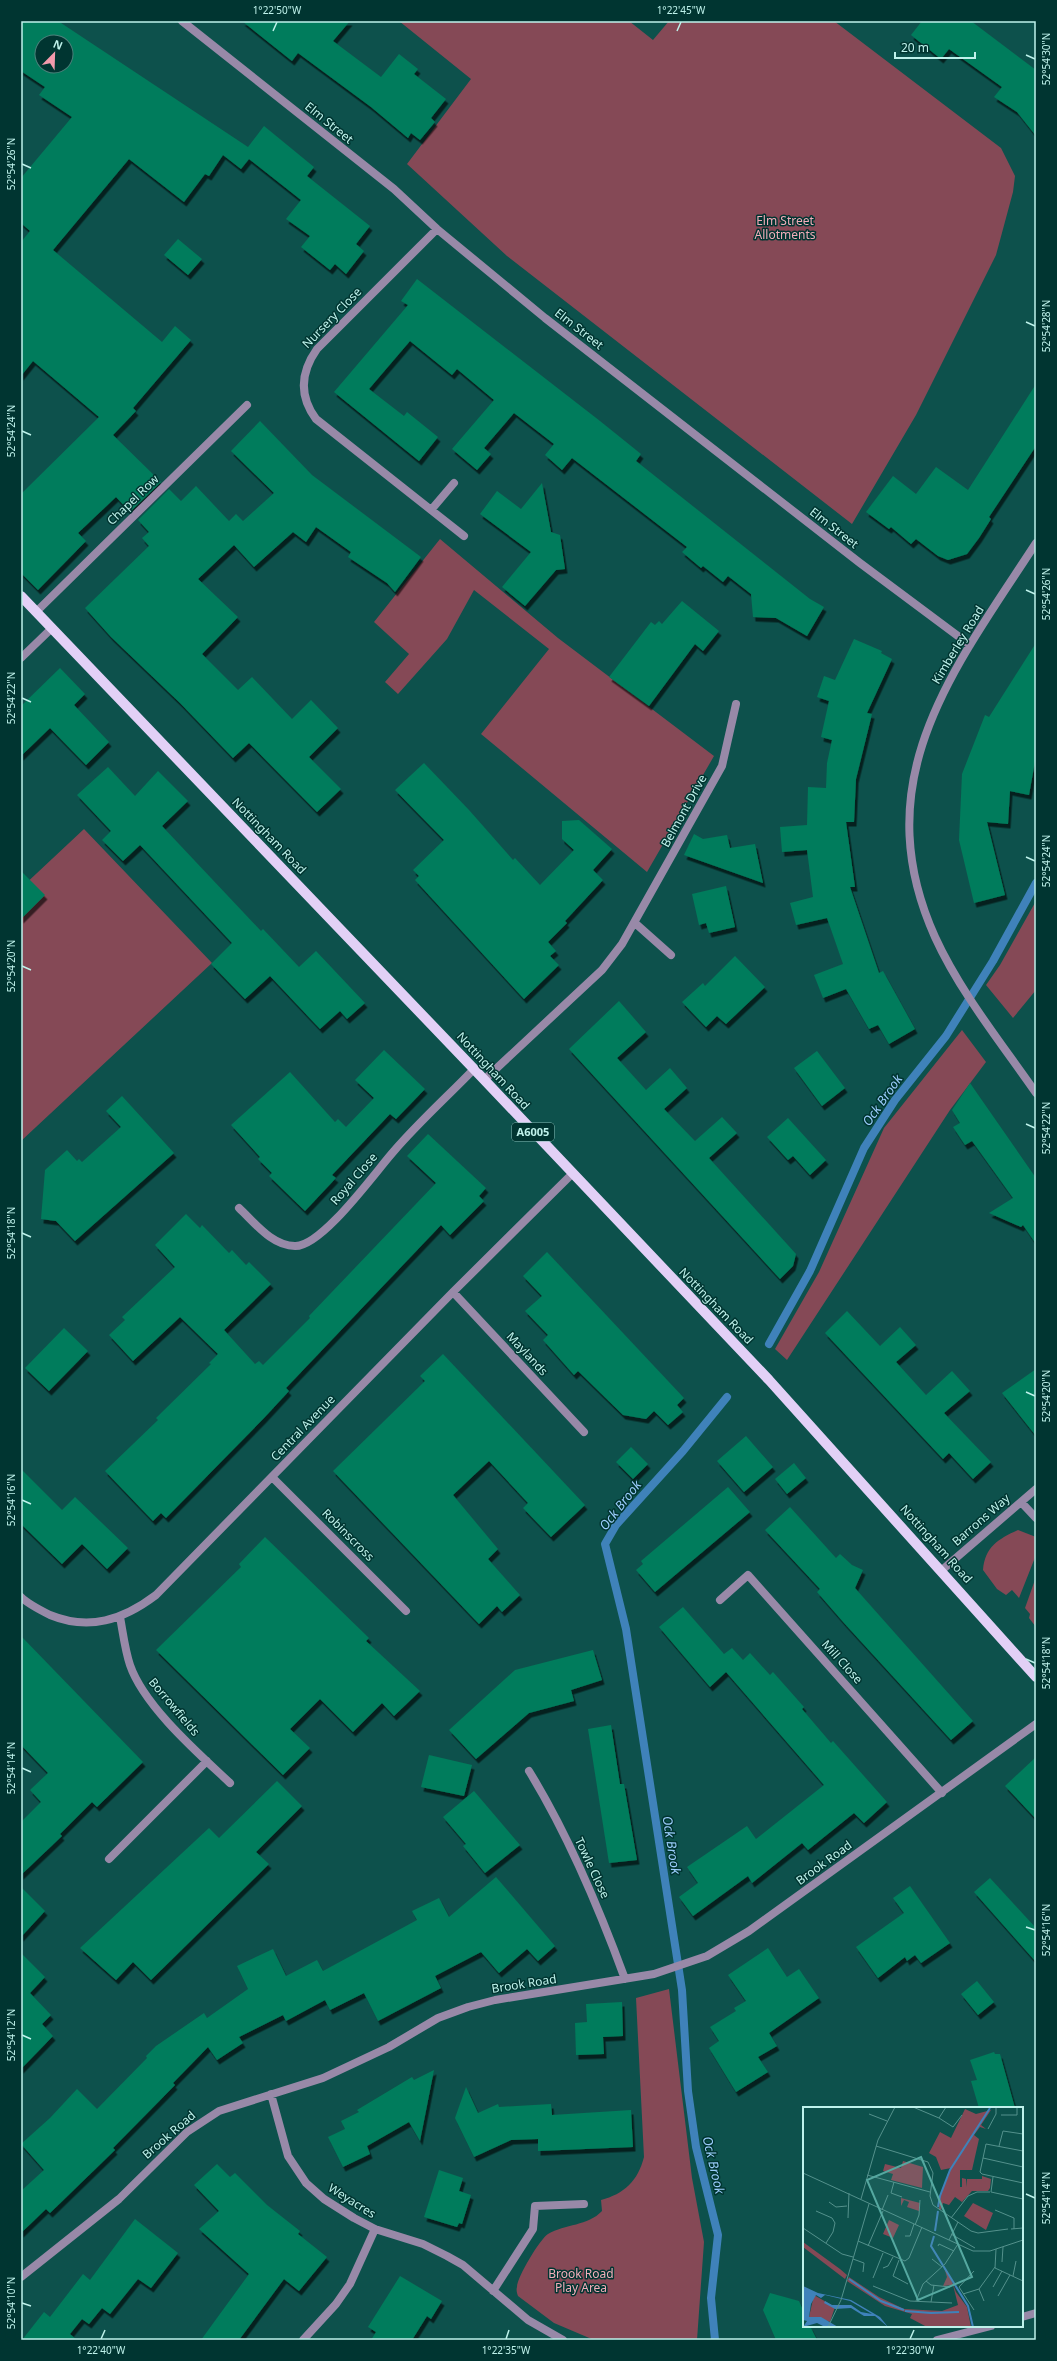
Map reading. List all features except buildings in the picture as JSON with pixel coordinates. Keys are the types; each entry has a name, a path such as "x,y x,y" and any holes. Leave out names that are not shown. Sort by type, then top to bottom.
{"main road":[{"name":"Nottingham Road","path":"21,596 474,1068 572,1174 769,1380 942,1570 1036,1677"}],"street":[{"name":"Elm Street","path":"182,21 394,189 437,229 622,378 860,563 970,645"},
{"name":"Nursery Close","path":"437,229 317,350 304,373 303,386 309,410 316,420 464,536"},
{"name":"Chapel Row","path":"36,612 247,405"},
{"path":"431,510 454,483"},
{"name":"Kimberley Road","path":"1036,543 949,679 925,736 916,766 909,820 914,877 921,900 936,938 983,1018 1036,1093"},
{"path":"21,658 52,628"},
{"name":"Belmont Drive","path":"484,1080 602,970 635,924 722,766 736,704"},
{"path":"635,924 671,955"},
{"name":"Royal Close","path":"239,1208 268,1235 286,1245 296,1247 317,1238 364,1189 394,1151 474,1068"},
{"name":"Central Avenue","path":"21,1597 45,1612 63,1620 86,1624 120,1617 138,1609 156,1595 452,1292 572,1174"},
{"name":"Maylands","path":"452,1292 584,1432"},
{"name":"Robinscross","path":"272,1477 406,1611"},
{"name":"Barrons Way","path":"942,1570 1036,1489"},
{"path":"1021,1502 1036,1518"},
{"name":"Mill Close","path":"720,1600 748,1575 942,1793"},
{"name":"Borrowfields","path":"120,1617 130,1665 139,1684 152,1703 230,1783"},
{"name":"Brook Road","path":"21,2277 119,2199 172,2145 202,2121 219,2111 323,2078 389,2047 438,2018 468,2007 494,2000 654,1974 696,1961 730,1944 1036,1724"},
{"path":"109,1859 207,1761"},
{"name":"Towle Close","path":"529,1771 550,1806 608,1931 625,1979"},
{"name":"Weyacres","path":"271,2094 282,2139 294,2168 324,2199 375,2229 423,2244 463,2265 528,2320 563,2340"},
{"path":"493,2291 533,2229 535,2206 584,2204"},
{"path":"303,2340 336,2304 350,2284 375,2229"},
{"path":"1023,2317 1036,2313"},
{"path":"937,2340 987,2327"}],"green space":[{"name":"Elm Street Allotments","path":"399,21 629,21 653,40 669,21 834,21 1001,148 1015,176 1013,192 996,255 916,415 852,524 507,256 407,164 471,79"},
{"path":"440,539 558,638 714,756 647,872 481,734 549,649 474,590 447,639 398,694 385,682 409,654 374,622"},
{"path":"84,829 212,963 21,1141 21,888"},
{"path":"1036,901 1036,990 1013,1018 986,985 1000,965"},
{"path":"962,1030 986,1062 950,1110 787,1360 775,1349 819,1272 884,1128"},
{"path":"1018,1530 1036,1537 1036,1555 1019,1598 1012,1590 1006,1595 997,1589 983,1570 986,1555 994,1545 1004,1537"},
{"path":"1036,1577 1036,1627 1029,1618 1030,1614 1025,1608"},
{"name":"Brook Road Play Area","path":"669,1989 692,2178 704,2242 697,2340 594,2340 554,2323 518,2296 518,2282 525,2267 544,2237 562,2228 590,2220 596,2216 602,2211 601,2200 623,2190 634,2180 638,2173 644,2157 636,1998"}],"waterway":[{"name":"Ock Brook","path":"769,1344 810,1271 864,1148 895,1100 946,1036 993,961 1036,883"},
{"name":"Ock Brook","path":"715,2340 711,2298 718,2235 696,2147 688,2091 682,1990 626,1629 605,1544 616,1525 683,1451 727,1397"}]}
